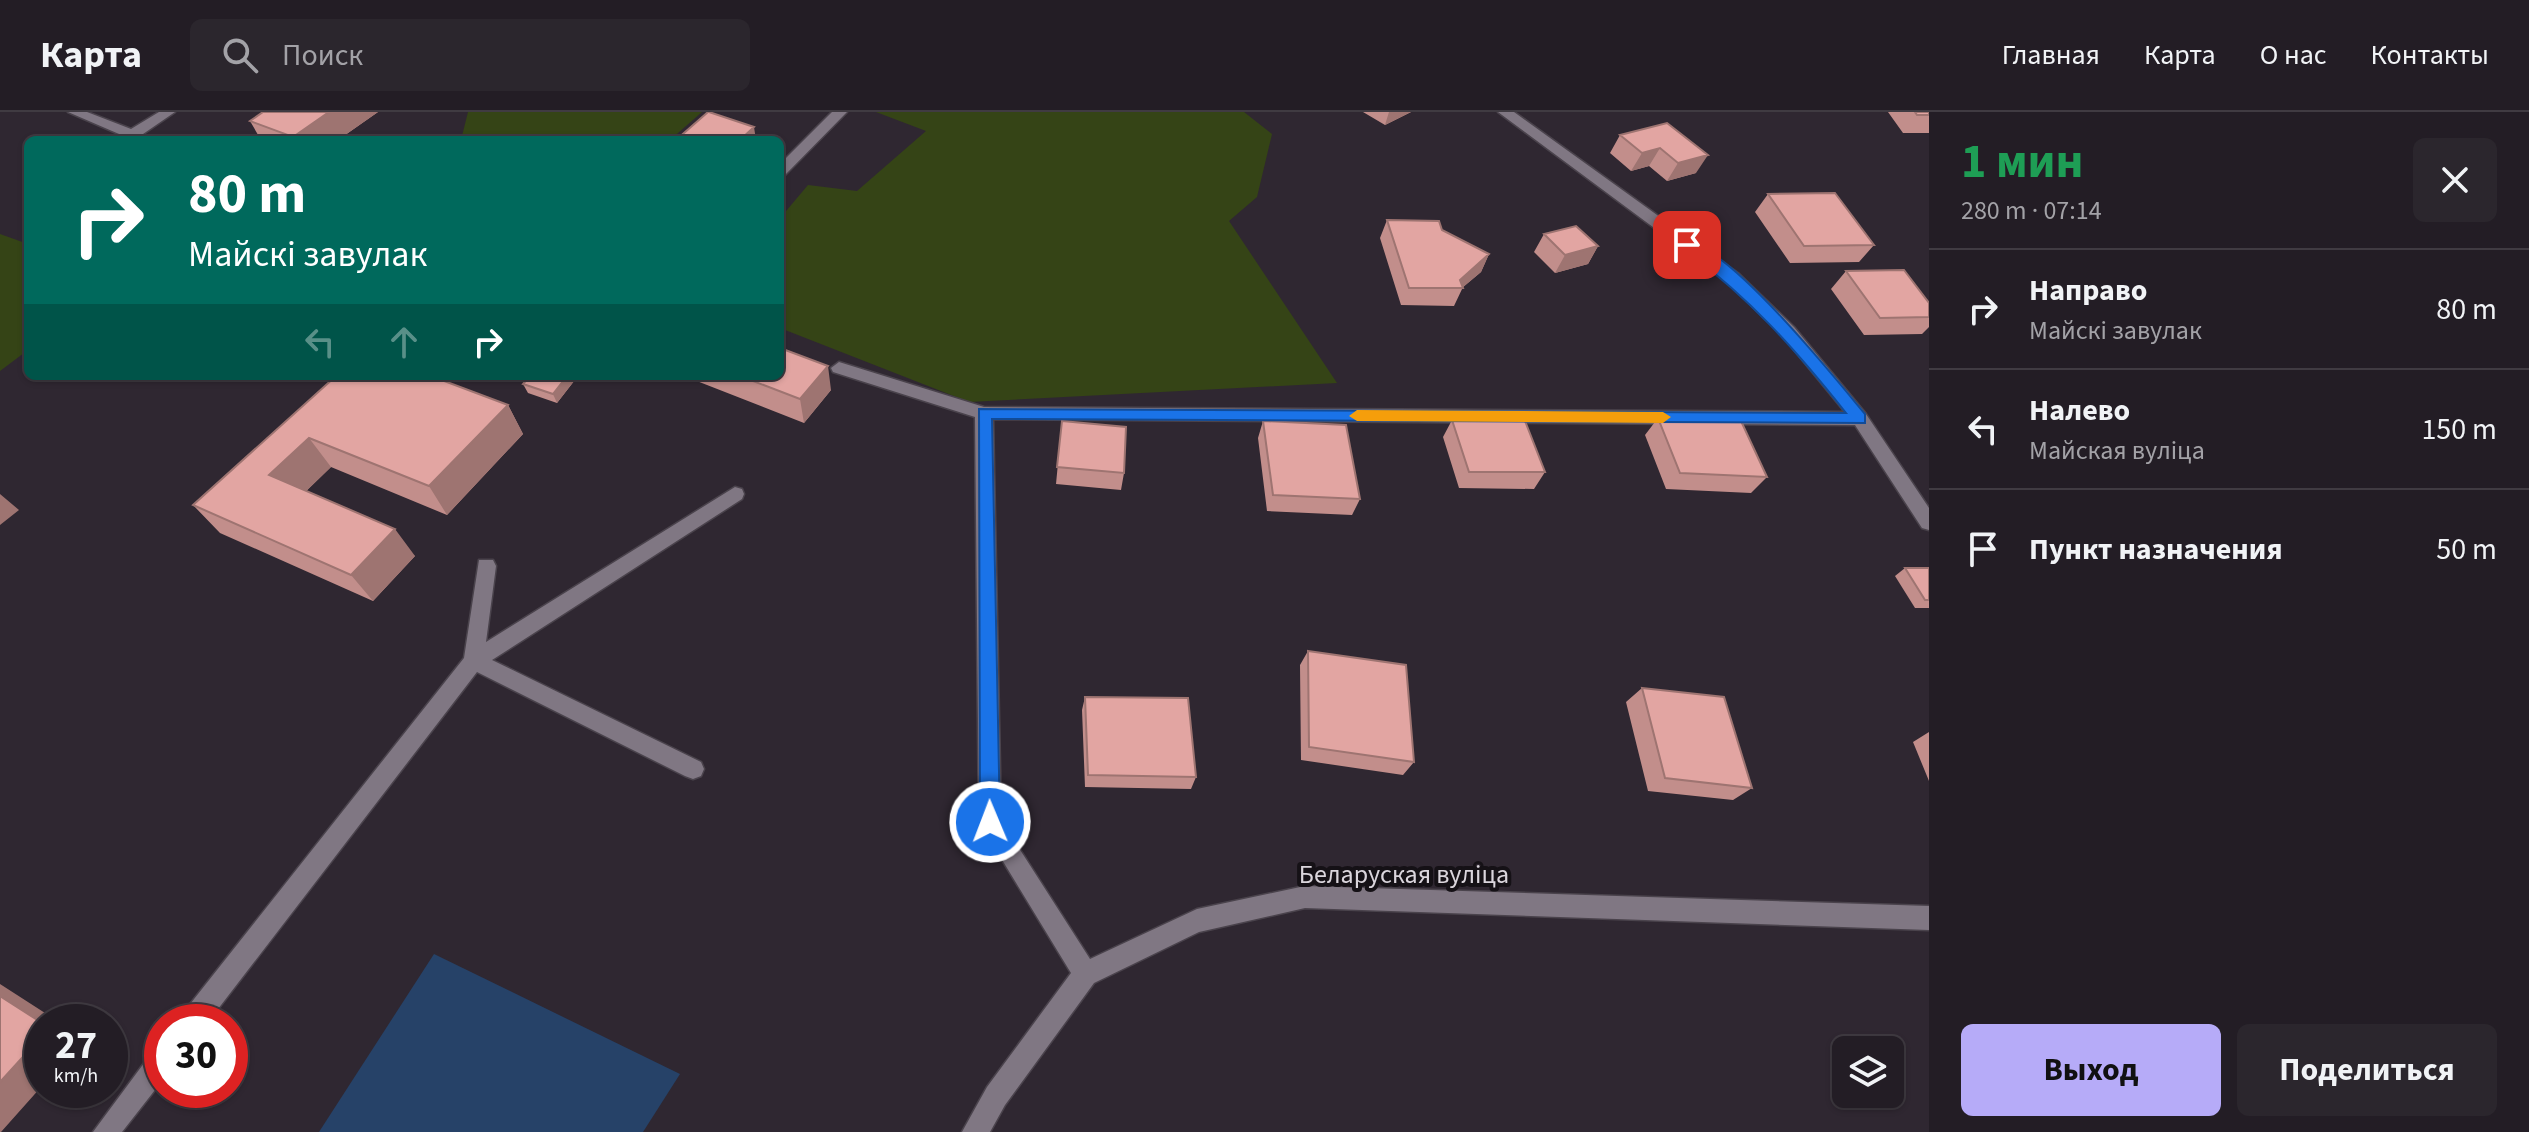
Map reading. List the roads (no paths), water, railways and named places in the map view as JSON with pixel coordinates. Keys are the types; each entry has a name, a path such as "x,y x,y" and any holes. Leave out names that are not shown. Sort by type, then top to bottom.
{"street":[{"path":"77,112 133,136"},
{"path":"140,136 168,112"},
{"path":"784,168 840,112"},
{"path":"1505,112 1733,278 1788,331 1860,419 1929,523"},
{"path":"839,368 984,413 1860,419"},
{"path":"984,413 990,822 1085,974"},
{"path":"206,1004 474,661 735,494"},
{"path":"474,661 486,566"},
{"path":"474,661 693,769"},
{"name":"Беларуская вуліца","path":"975,1132 996,1096 1085,974 1197,921 1305,897 1929,918"},
{"path":"106,1132 144,1083"}],"water":[{"path":"434,954 680,1074 643,1132 319,1132"}]}
